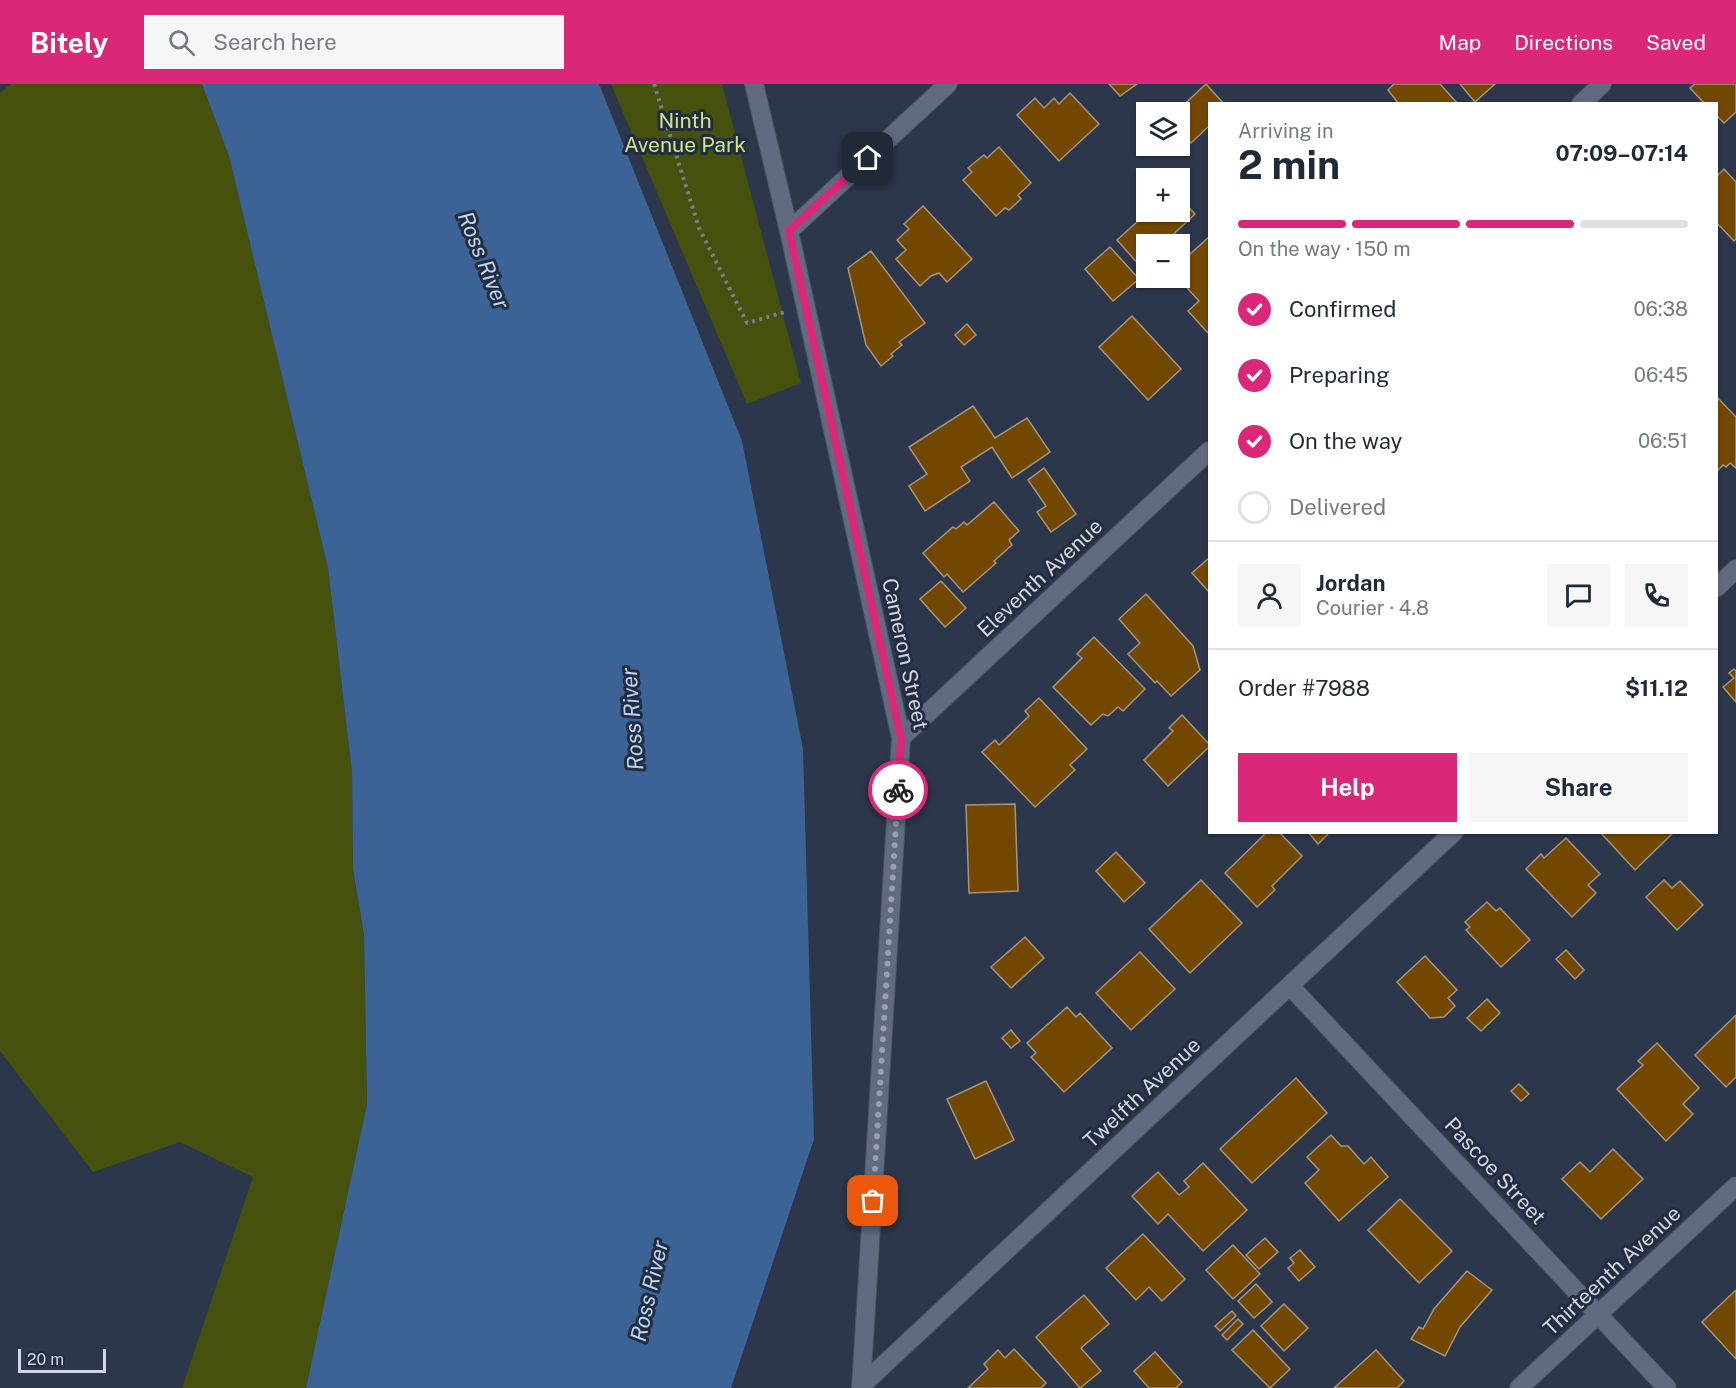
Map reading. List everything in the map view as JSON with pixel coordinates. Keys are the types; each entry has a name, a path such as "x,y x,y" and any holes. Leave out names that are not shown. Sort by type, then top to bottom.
{"street":[{"name":"Cameron Street","path":"754,84 806,305 901,738 861,1387"},
{"path":"789,231 948,84"},
{"path":"1583,102 1602,84"},
{"name":"Eleventh Avenue","path":"901,738 1208,452"},
{"path":"1718,586 1736,569"},
{"name":"Twelfth Avenue","path":"861,1387 1452,834"},
{"name":"Pascoe Street","path":"1290,986 1667,1388"},
{"name":"Thirteenth Avenue","path":"1519,1388 1736,1186"}],"path":[{"path":"654,84 699,228 747,323 806,305"}],"green space":[{"path":"11,84 202,84 229,156 328,568 352,772 353,869 364,935 367,1104 306,1388 182,1388 253,1177 180,1142 93,1172 0,1051 0,93"},
{"name":"Ninth Avenue Park","path":"611,84 722,84 801,383 747,404"}],"water":[{"name":"Ross River","path":"202,84 599,84 742,441 803,749 814,1139 731,1388 306,1388 367,1104 364,935 353,869 352,772 328,568 229,156"}],"building":[{"path":"1109,84 1137,84 1120,96"},
{"path":"1206,84 1222,102 1208,102 1208,127 1191,143 1190,102 1187,102"},
{"path":"1394,84 1440,84 1456,102 1397,102 1388,90"},
{"path":"1460,84 1495,84 1475,102"},
{"path":"1695,84 1736,84 1736,112 1724,123 1718,117 1718,102 1703,102 1690,88"},
{"path":"1070,93 1099,124 1059,161 1017,115 1035,98 1044,108 1054,98 1059,104"},
{"path":"999,147 1031,183 1018,195 1021,199 1009,210 1005,208 996,216 963,180 972,172 968,168 984,155 987,158"},
{"path":"1724,169 1736,182 1736,239 1734,241 1718,224 1718,175"},
{"path":"923,206 972,259 947,282 939,273 931,276 920,286 896,259 906,250 897,240 909,229 904,224"},
{"path":"1190,209 1195,214 1190,219"},
{"path":"1137,222 1186,222 1174,234 1136,234 1136,261 1117,240"},
{"path":"1208,238 1208,333 1188,311 1199,301 1187,288 1190,288 1190,254"},
{"path":"1110,247 1136,276 1136,282 1113,301 1085,269"},
{"path":"871,251 925,323 899,342 902,345 881,366 866,345 848,268"},
{"path":"1132,316 1181,369 1148,400 1099,347"},
{"path":"967,324 976,335 964,345 955,335"},
{"path":"1718,398 1736,417 1736,468 1730,463 1726,467 1723,465 1718,470"},
{"path":"973,406 995,438 1027,418 1050,452 1012,478 992,447 961,467 970,481 925,511 909,486 927,474 909,447"},
{"path":"1044,468 1076,514 1051,532 1037,512 1046,506 1028,480"},
{"path":"994,502 1019,531 1009,540 1012,545 994,561 996,563 963,592 947,574 944,577 923,553 953,527 956,529 964,522 967,525"},
{"path":"1208,559 1208,591 1192,573"},
{"path":"941,581 966,608 945,627 920,599"},
{"path":"1146,594 1193,646 1200,670 1171,696 1157,681 1155,683 1128,654 1140,643 1119,619"},
{"path":"1094,637 1145,689 1123,711 1118,707 1108,716 1103,714 1091,725 1053,687 1082,658 1077,654"},
{"path":"1734,669 1736,671 1736,702 1723,687 1734,678 1729,673"},
{"path":"1039,698 1087,749 1070,765 1075,770 1035,807 982,752 995,740 999,745 1029,716 1025,711"},
{"path":"1182,715 1208,743 1208,748 1168,786 1144,760 1173,731 1169,728"},
{"path":"1015,804 1018,891 969,893 966,805"},
{"path":"1265,834 1281,834 1302,856 1272,886 1275,890 1257,907 1225,873"},
{"path":"1310,834 1328,834 1318,844"},
{"path":"1602,834 1672,834 1635,870"},
{"path":"1566,838 1600,874 1588,885 1596,893 1572,917 1526,869 1541,854 1544,858"},
{"path":"1116,852 1145,883 1124,902 1096,871"},
{"path":"1201,880 1242,923 1190,973 1149,929"},
{"path":"1664,880 1672,888 1680,881 1703,905 1677,930 1646,897"},
{"path":"1487,902 1496,911 1500,908 1530,940 1501,967 1466,930 1470,927 1465,922"},
{"path":"1025,937 1044,958 1011,988 991,967"},
{"path":"1566,950 1584,970 1575,979 1556,959"},
{"path":"1140,952 1175,989 1131,1030 1096,993"},
{"path":"1425,956 1457,990 1448,998 1455,1006 1444,1017 1430,1018 1397,982"},
{"path":"1487,999 1500,1013 1481,1031 1467,1018"},
{"path":"1067,1007 1076,1017 1080,1013 1112,1048 1064,1092 1031,1057 1036,1053 1027,1043"},
{"path":"1736,1015 1736,1077 1726,1087 1695,1055"},
{"path":"1011,1030 1020,1041 1011,1048 1002,1038"},
{"path":"1657,1043 1699,1088 1683,1104 1693,1114 1666,1141 1617,1089 1643,1065 1638,1061"},
{"path":"1296,1078 1327,1113 1252,1183 1220,1149"},
{"path":"986,1081 1014,1140 975,1159 947,1099"},
{"path":"1519,1084 1529,1094 1521,1101 1511,1091"},
{"path":"1331,1135 1341,1146 1348,1146 1364,1164 1371,1157 1388,1177 1339,1221 1305,1183 1319,1170 1307,1157"},
{"path":"1613,1149 1643,1179 1601,1219 1562,1179 1580,1162 1590,1172"},
{"path":"1203,1163 1247,1210 1203,1251 1168,1214 1158,1224 1132,1196 1158,1172 1179,1195 1189,1187 1184,1181"},
{"path":"1400,1199 1452,1251 1419,1283 1368,1230"},
{"path":"1143,1234 1185,1279 1162,1301 1149,1287 1136,1300 1106,1268"},
{"path":"1265,1238 1278,1252 1259,1269 1246,1255"},
{"path":"1233,1245 1260,1274 1233,1299 1206,1270"},
{"path":"1300,1250 1315,1267 1299,1281 1288,1268 1294,1263 1290,1258"},
{"path":"1467,1271 1492,1290 1460,1327 1445,1356 1411,1339 1419,1327 1423,1329 1434,1309"},
{"path":"1256,1284 1272,1302 1254,1318 1238,1301"},
{"path":"1736,1290 1736,1359 1702,1322"},
{"path":"1084,1295 1109,1324 1081,1348 1101,1371 1080,1388 1036,1337"},
{"path":"1284,1304 1308,1328 1284,1351 1261,1326"},
{"path":"1232,1311 1236,1316 1220,1331 1215,1326"},
{"path":"1238,1319 1243,1324 1227,1340 1222,1335"},
{"path":"1253,1330 1290,1369 1270,1388 1232,1350"},
{"path":"1014,1349 1046,1383 1041,1388 968,1388 988,1369 984,1364 998,1350 1005,1358"},
{"path":"1376,1350 1404,1381 1397,1388 1334,1388"},
{"path":"1155,1352 1182,1382 1176,1388 1149,1388 1134,1371"}],"way so far":[{"path":"873,1201 898,790"}],"route":[{"path":"868,158 789,231 901,738 898,790"}]}
